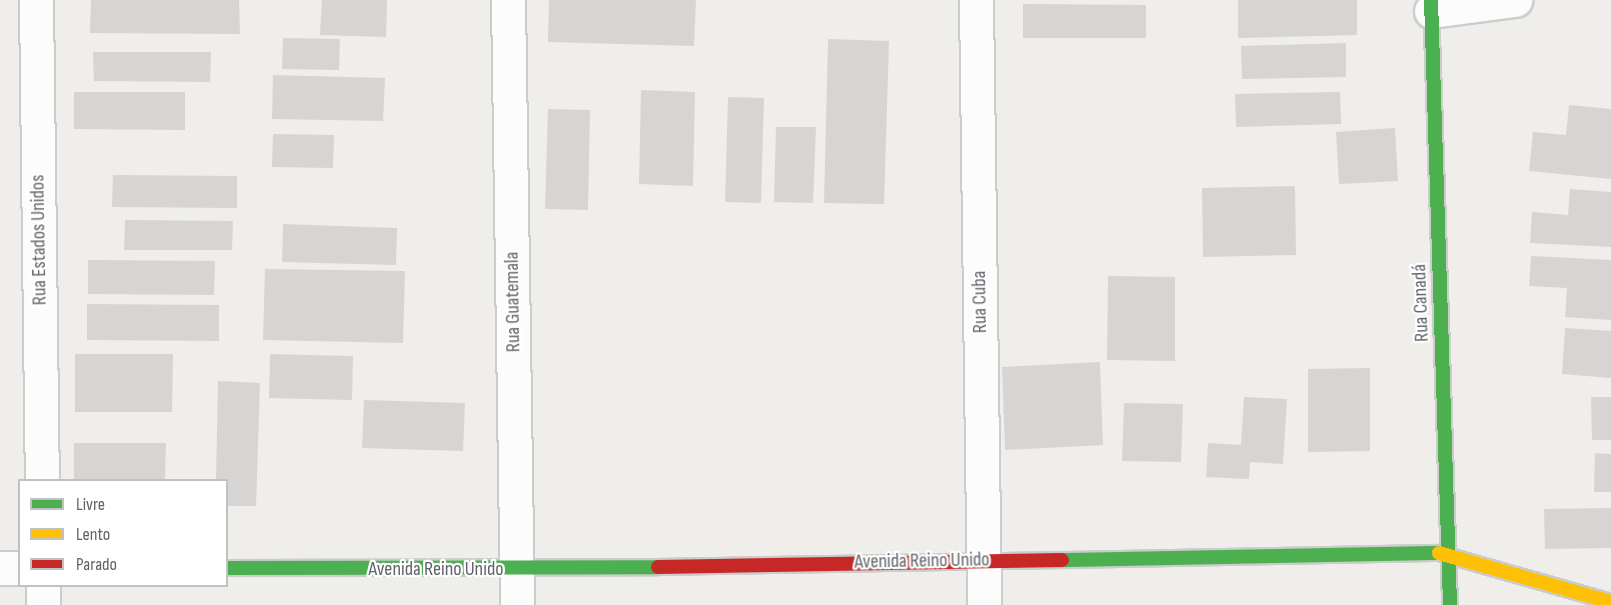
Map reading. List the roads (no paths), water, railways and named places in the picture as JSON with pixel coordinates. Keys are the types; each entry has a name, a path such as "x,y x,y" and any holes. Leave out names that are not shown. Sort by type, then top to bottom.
{"street":[{"name":"Rua Estados Unidos","path":"36,0 42,479"},
{"name":"Rua Guatemala","path":"508,0 517,605"},
{"name":"Rua Cuba","path":"976,0 984,605"},
{"path":"1431,6 1515,0"},
{"name":"Rua Canadá","path":"1431,6 1450,605"},
{"name":"Avenida Reino Unido","path":"228,568 517,570 1448,552 1611,602"},
{"path":"0,568 18,568"},
{"path":"43,587 43,605"}]}
